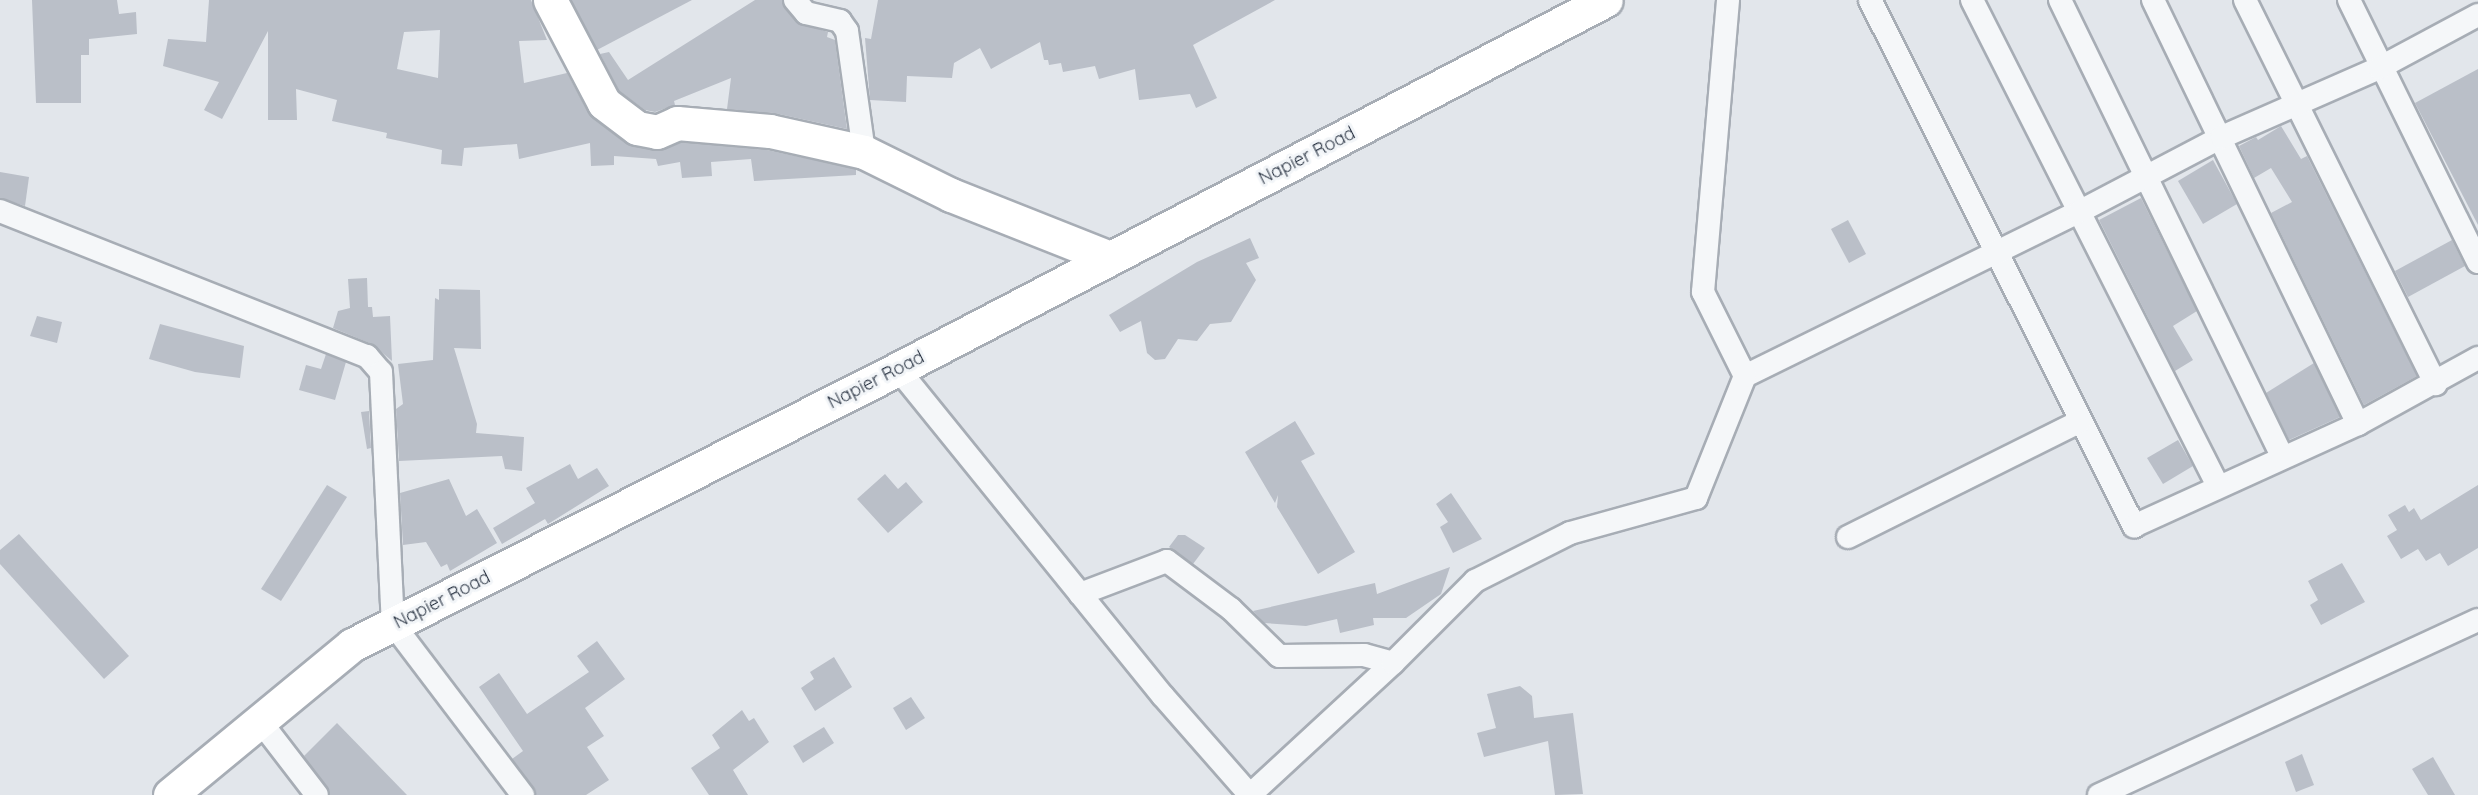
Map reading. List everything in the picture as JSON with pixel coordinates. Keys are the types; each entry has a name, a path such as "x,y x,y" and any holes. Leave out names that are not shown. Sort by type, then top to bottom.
{"street":[{"path":"550,0 604,103 637,129 657,132 677,123 770,131 864,152 951,195 1110,258"},
{"path":"795,0 806,13 840,21 847,30 864,152"},
{"name":"Napier Road","path":"170,795 352,645 898,369 1606,0"},
{"path":"1728,0 1703,292 1745,376"},
{"path":"1870,0 2134,526 2358,424 2436,384 2478,358"},
{"path":"1972,0 2218,486"},
{"path":"2060,0 2283,458"},
{"path":"2153,0 2222,137 2358,424"},
{"path":"2245,0 2296,108 2436,384"},
{"path":"2349,0 2379,68 2478,261"},
{"path":"898,369 1080,594 1250,795 1394,663 1475,581 1570,533 1696,498 1745,376 2079,212 2222,137 2296,108 2379,68 2478,15"},
{"path":"0,211 367,356 381,372 393,624 523,795"},
{"path":"1848,537 2081,421"},
{"path":"1080,594 1167,561 1231,609 1279,656 1364,655 1394,663"},
{"path":"2099,795 2478,620"},
{"path":"260,721 317,795"}],"building":[{"path":"32,0 117,0 119,14 136,12 137,34 89,39 89,55 81,55 81,103 36,103"},
{"path":"209,0 531,0 547,40 519,41 524,83 567,73 588,112 626,143 653,150 680,142 767,150 856,169 856,175 754,181 751,159 711,162 712,176 682,178 680,162 658,166 656,159 614,156 614,165 591,166 590,143 519,159 517,144 464,148 462,166 441,164 442,150 386,138 387,133 332,121 337,100 296,89 297,120 268,120 268,31 222,119 204,110 219,82 163,66 168,39 206,42","holes":["440,30 438,78 397,69 404,32"]},
{"path":"571,0 692,0 597,50"},
{"path":"755,0 782,0 796,22 828,32 827,37 835,40 847,129 774,113 727,109 731,78 674,101 675,105 655,112 645,110 619,91 600,54 609,52 628,80"},
{"path":"878,0 1275,0 1193,45 1217,98 1196,108 1190,94 1139,100 1135,69 1099,79 1095,66 1063,72 1061,63 1049,65 1048,60 1044,60 1040,42 991,69 980,48 954,63 952,78 907,76 906,102 870,100 865,38 871,39"},
{"path":"2478,69 2478,225 2415,103"},
{"path":"2281,126 2301,159 2307,156 2417,376 2364,405 2271,213 2292,202 2271,168 2254,178 2239,146 2256,137 2258,140"},
{"path":"2213,160 2237,204 2203,224 2178,181"},
{"path":"0,172 29,177 25,206 0,198"},
{"path":"2141,198 2197,311 2173,326 2193,360 2175,371 2099,220"},
{"path":"1848,220 1866,254 1849,263 1831,229"},
{"path":"1250,238 1259,258 1246,263 1256,280 1231,322 1210,324 1197,341 1178,339 1165,359 1155,360 1147,353 1141,321 1120,332 1109,315 1197,262"},
{"path":"2452,240 2465,266 2408,297 2395,271"},
{"path":"367,278 368,307 372,307 373,317 390,316 392,361 372,344 333,328 338,311 350,308 348,279"},
{"path":"439,289 480,290 481,349 454,348 477,424 476,433 524,437 522,471 505,469 502,456 399,461 396,409 403,404 398,364 433,360 435,298 439,300"},
{"path":"37,316 62,322 57,343 30,336"},
{"path":"160,324 244,346 240,378 195,372 149,359"},
{"path":"326,354 346,362 335,400 299,390 306,365 321,369"},
{"path":"2314,363 2340,417 2289,440 2266,393"},
{"path":"369,411 371,448 367,449 361,412"},
{"path":"1295,421 1315,454 1301,461 1355,552 1318,574 1277,507 1278,495 1275,503 1245,452"},
{"path":"2178,440 2193,466 2163,484 2147,458"},
{"path":"570,464 578,479 597,468 609,486 548,524 545,519 502,544 493,528 535,503 526,488"},
{"path":"885,474 898,489 906,482 923,502 888,533 857,499"},
{"path":"449,479 466,516 477,509 497,543 450,571 447,564 441,567 426,542 403,545 400,493"},
{"path":"327,485 347,497 281,601 261,589"},
{"path":"2478,485 2478,548 2448,566 2440,553 2426,561 2418,549 2401,559 2387,536 2397,530 2388,515 2405,505 2409,512 2414,508 2421,520"},
{"path":"1451,493 1482,539 1453,553 1440,527 1448,522 1436,504"},
{"path":"19,534 129,656 104,679 0,564 0,550"},
{"path":"1178,535 1185,535 1205,548 1193,564 1169,547"},
{"path":"2342,563 2365,602 2321,625 2310,605 2318,600 2308,581"},
{"path":"1450,567 1441,594 1406,618 1373,618 1374,625 1340,633 1337,619 1306,626 1264,623 1253,611 1375,583 1377,594"},
{"path":"597,641 625,679 585,708 604,736 587,747 609,780 586,795 536,795 512,759 523,751 479,687 499,673 527,714 589,672 577,656"},
{"path":"834,657 852,687 815,711 801,688 814,679 810,672"},
{"path":"1520,686 1532,696 1534,718 1573,713 1583,794 1555,795 1548,741 1484,757 1477,733 1496,728 1487,694"},
{"path":"911,697 925,718 906,730 893,708"},
{"path":"742,710 749,721 754,718 769,742 733,770 748,795 709,795 691,768 720,748 712,735"},
{"path":"337,723 407,795 330,795 304,756"},
{"path":"824,727 834,743 803,763 793,746"},
{"path":"2302,754 2314,785 2296,792 2285,762"},
{"path":"2433,757 2455,795 2428,795 2412,769"}]}
